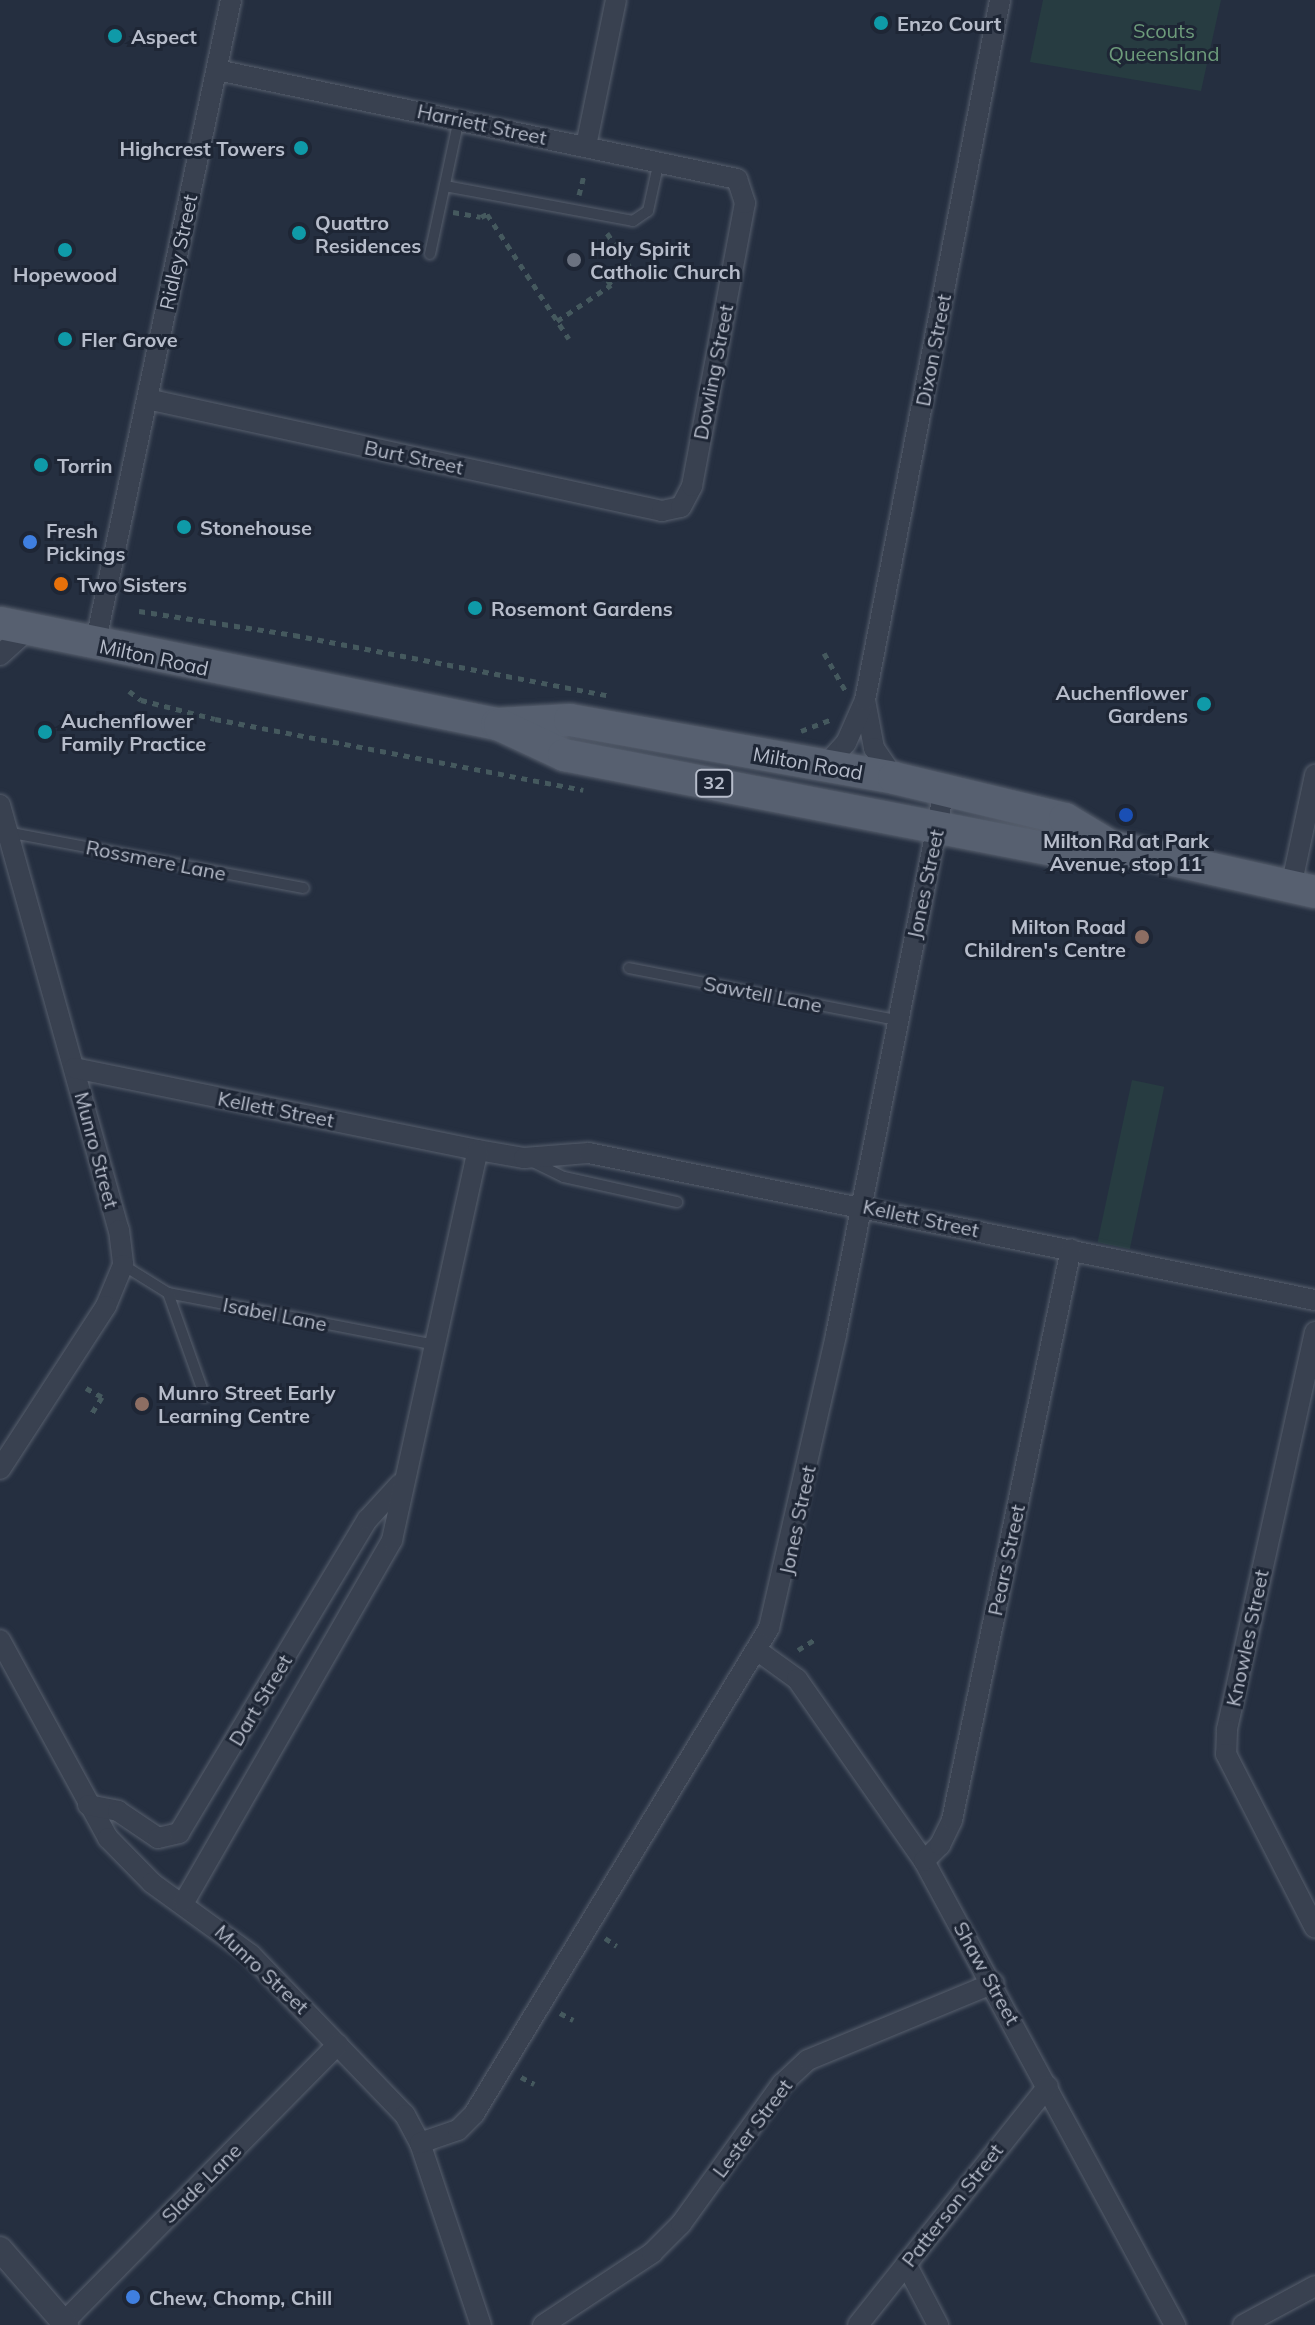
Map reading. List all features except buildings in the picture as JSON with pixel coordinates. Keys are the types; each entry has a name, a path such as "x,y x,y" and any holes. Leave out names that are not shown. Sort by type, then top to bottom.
{"main road":[{"name":"Milton Road","path":"14,626 95,645 497,724 564,755 1064,852 1110,846"},
{"name":"Milton Road","path":"497,724 570,720 894,778 1065,819 1110,846 1303,889"}],"street":[{"name":"Ridley Street","path":"95,645 231,0"},
{"path":"586,146 616,0"},
{"name":"Dixon Street","path":"825,766 846,743 865,700 1000,0"},
{"name":"Harriett Street","path":"217,70 727,175 743,186"},
{"name":"Dowling Street","path":"681,507 692,486 745,203 743,186"},
{"name":"Burt Street","path":"147,399 662,511 681,507"},
{"path":"0,655 14,626"},
{"name":"Dixon Street","path":"865,700 874,748 894,778"},
{"path":"1303,889 1315,775"},
{"name":"Jones Street","path":"420,2143 458,2130 474,2114 758,1651 779,1601 944,790"},
{"name":"Munro Street","path":"0,805 119,1230 123,1265"},
{"name":"Kellett Street","path":"74,1068 524,1158 589,1153 859,1205 1315,1300"},
{"name":"Dart Street","path":"184,1902 392,1540 400,1484 435,1345 478,1150"},
{"name":"Pears Street","path":"924,1861 940,1845 952,1820 1071,1249"},
{"path":"0,1469 106,1306 123,1265"},
{"name":"Knowles Street","path":"1315,1332 1227,1730 1226,1754 1233,1775 1315,1928"},
{"name":"Dart Street","path":"88,1805 118,1811 158,1838 179,1833 368,1519 400,1484"},
{"name":"Munro Street","path":"0,1640 108,1838 152,1883 184,1902 251,1955 396,2104 420,2143 481,2325"},
{"name":"Shaw Street","path":"758,1651 797,1679 924,1861 994,1983 1175,2325"},
{"name":"Lester Street","path":"543,2325 652,2253 681,2224 782,2084 808,2060 994,1983"},
{"name":"Slade Lane","path":"65,2323 338,2044"},
{"name":"Patterson Street","path":"858,2325 1048,2086"},
{"path":"0,2249 65,2323"},
{"path":"906,2264 938,2325"},
{"path":"1243,2325 1315,2286"}],"lane":[{"path":"430,254 459,119"},
{"path":"445,186 633,221 648,211 659,161"},
{"name":"Rossmere Lane","path":"7,832 304,888"},
{"name":"Sawtell Lane","path":"629,968 897,1020"},
{"name":"Kellett Street","path":"524,1158 564,1177 677,1202"},
{"name":"Isabel Lane","path":"123,1265 168,1293 435,1345"},
{"path":"168,1293 205,1397"}],"path":[{"path":"580,192 584,175"},
{"path":"440,210 487,214 569,339"},
{"path":"557,321 611,285 607,279"},
{"path":"139,611 294,635 623,698"},
{"path":"824,653 845,691"},
{"path":"129,691 141,700 215,719 591,791"},
{"path":"791,732 840,715"},
{"path":"86,1388 102,1397 92,1413"},
{"path":"798,1650 814,1640"}],"green space":[{"name":"Scouts Queensland","path":"1043,0 1221,0 1201,91 1030,62"},
{"path":"1132,1080 1164,1087 1130,1249 1097,1242"}],"place":[{"name":"Enzo Court","path":"881,23"},
{"name":"Aspect","path":"115,36"},
{"name":"Highcrest Towers","path":"301,148"},
{"name":"Quattro Residences","path":"299,233"},
{"name":"Hopewood","path":"65,250"},
{"name":"Holy Spirit Catholic Church","path":"574,260"},
{"name":"Fler Grove","path":"65,339"},
{"name":"Torrin","path":"41,465"},
{"name":"Stonehouse","path":"184,527"},
{"name":"Fresh Pickings","path":"30,542"},
{"name":"Two Sisters","path":"61,584"},
{"name":"Rosemont Gardens","path":"475,608"},
{"name":"Auchenflower Gardens","path":"1204,704"},
{"name":"Auchenflower Family Practice","path":"45,732"},
{"name":"Milton Rd at Park Avenue, stop 11","path":"1126,815"},
{"name":"Milton Road Children's Centre","path":"1142,937"},
{"name":"Munro Street Early Learning Centre","path":"142,1404"},
{"name":"Chew, Chomp, Chill","path":"133,2297"}]}
